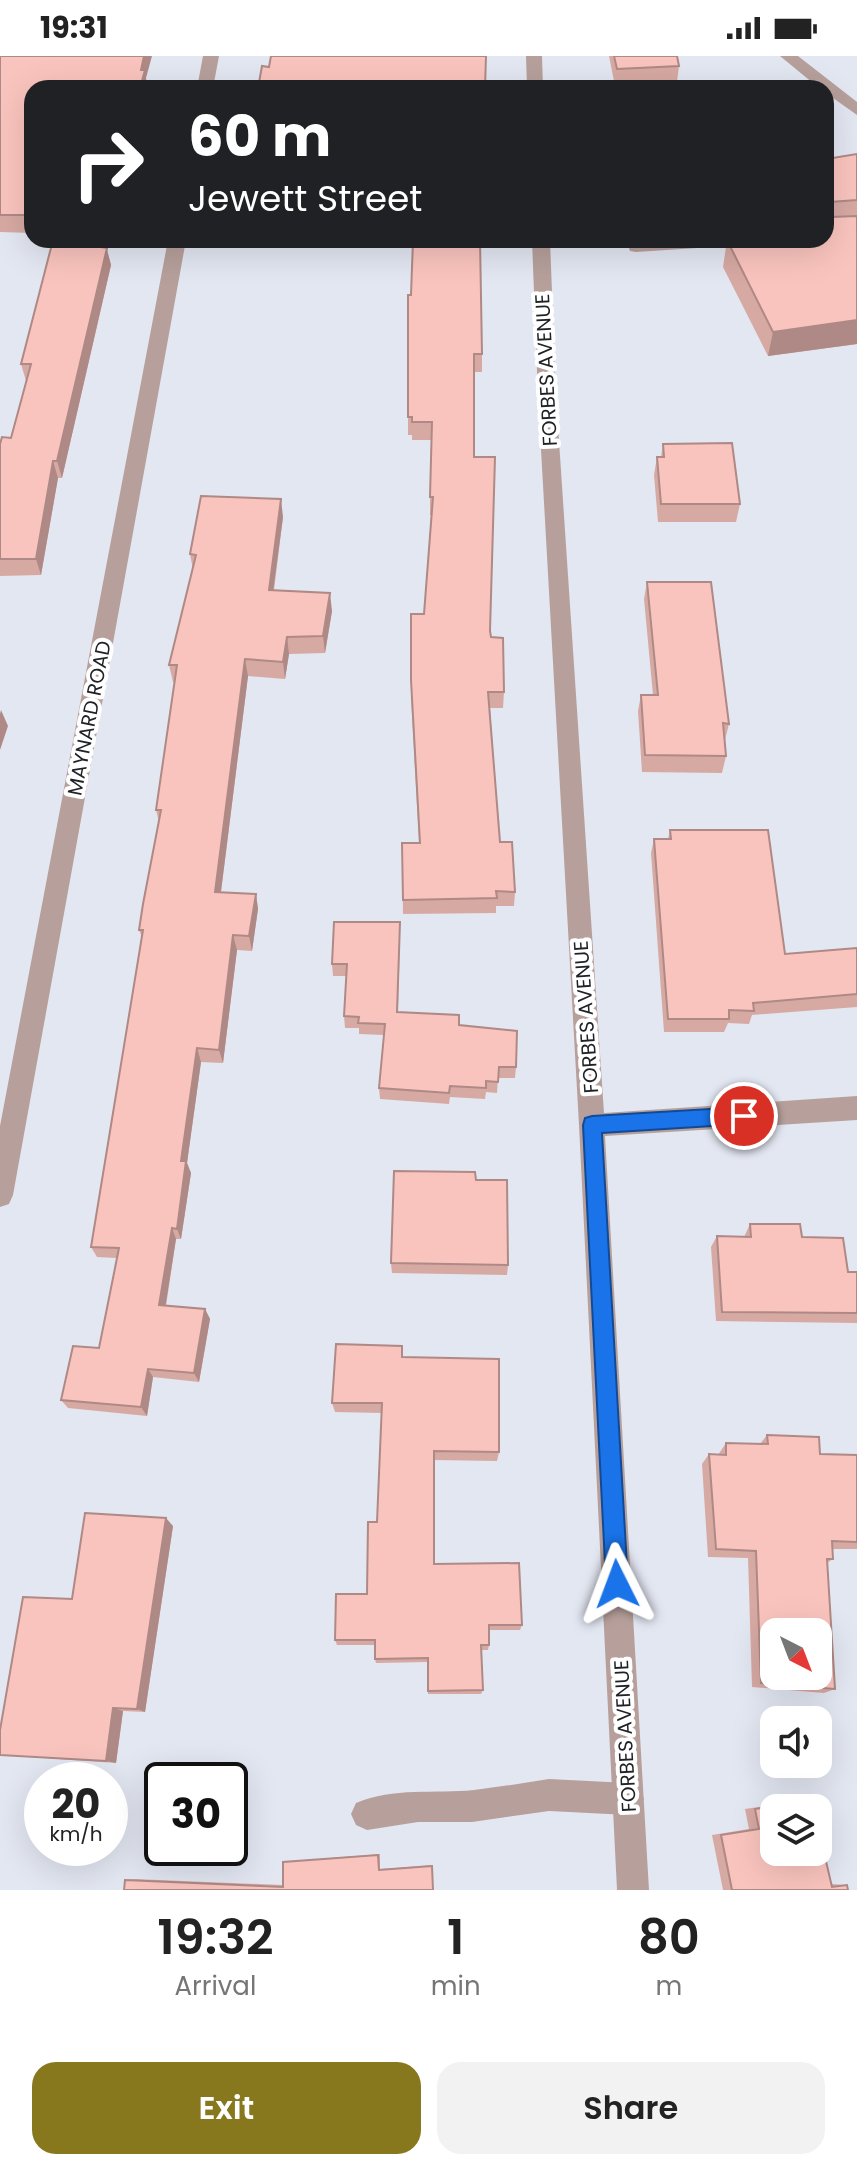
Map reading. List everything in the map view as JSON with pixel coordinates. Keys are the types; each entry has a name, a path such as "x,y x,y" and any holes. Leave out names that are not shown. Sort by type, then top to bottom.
{"street":[{"path":"206,80 211,56"},
{"path":"534,56 535,80"},
{"path":"788,56 819,80"},
{"path":"834,92 857,110"},
{"name":"MAYNARD ROAD","path":"0,1195 176,248"},
{"name":"FORBES AVENUE","path":"541,248 547,396 592,1125 633,1890"},
{"path":"592,1125 857,1108"},
{"path":"367,1814 418,1806 472,1806 549,1795 628,1799"}],"building":[{"path":"0,56 144,56 142,80 24,80 24,215 0,215"},
{"path":"271,56 486,56 485,80 259,80 262,66 269,67"},
{"path":"614,56 677,56 679,66 617,69"},
{"path":"857,154 857,200 834,202 834,158"},
{"path":"857,216 857,320 773,332 731,248 834,248 834,217"},
{"path":"51,248 107,248 57,461 53,461 36,559 0,559 0,444 2,437 11,438 31,364 21,364"},
{"path":"413,248 480,248 482,354 474,354 474,457 495,457 490,631 491,637 503,638 504,692 488,692 500,842 512,842 515,892 496,891 497,898 403,900 402,843 420,843 411,680 411,614 424,614 433,497 430,497 432,422 412,422 412,417 408,417 408,295 411,295"},
{"path":"732,443 740,504 661,504 657,457 664,457 663,444"},
{"path":"201,496 281,499 269,590 330,593 323,636 287,637 283,662 245,659 215,892 256,894 249,936 233,935 219,1050 197,1048 181,1161 186,1161 177,1229 172,1228 159,1305 205,1309 194,1373 148,1369 141,1407 61,1400 73,1346 99,1348 119,1248 91,1247 143,930 139,930 143,904 161,810 156,810 177,665 169,665 196,555 190,554"},
{"path":"647,582 711,582 729,724 723,723 726,756 645,755 641,695 658,695"},
{"path":"670,830 768,830 785,954 857,948 857,994 753,1003 754,1011 729,1010 729,1019 668,1019 654,839 671,839"},
{"path":"334,922 400,922 397,1012 459,1015 459,1025 517,1031 516,1067 499,1067 498,1082 486,1081 486,1088 450,1086 449,1093 379,1088 385,1024 358,1023 359,1017 344,1016 347,964 332,964"},
{"path":"394,1171 475,1172 476,1180 507,1180 508,1265 391,1263"},
{"path":"750,1224 800,1224 802,1237 843,1238 848,1272 857,1272 857,1313 722,1312 717,1236 751,1237"},
{"path":"336,1344 402,1346 402,1357 499,1359 499,1452 434,1451 434,1564 519,1563 522,1625 489,1625 489,1645 481,1645 483,1690 428,1691 428,1658 375,1659 375,1640 335,1640 336,1594 367,1594 368,1522 377,1522 382,1403 332,1403"},
{"path":"767,1435 819,1437 820,1454 857,1455 857,1542 832,1541 833,1559 827,1559 831,1618 760,1618 760,1657 756,1551 716,1549 709,1454 726,1455 726,1443 768,1444"},
{"path":"85,1513 166,1518 137,1709 113,1708 106,1761 0,1755 0,1730 23,1597 72,1599"},
{"path":"832,1640 835,1689 832,1689"},
{"path":"760,1808 760,1866 827,1866 832,1887 847,1885 848,1890 732,1890 721,1835 759,1829 755,1809"},
{"path":"378,1855 379,1870 432,1866 433,1890 124,1890 125,1880 283,1887 283,1862"}],"route":[{"path":"617,1584 592,1125 744,1116"}]}
